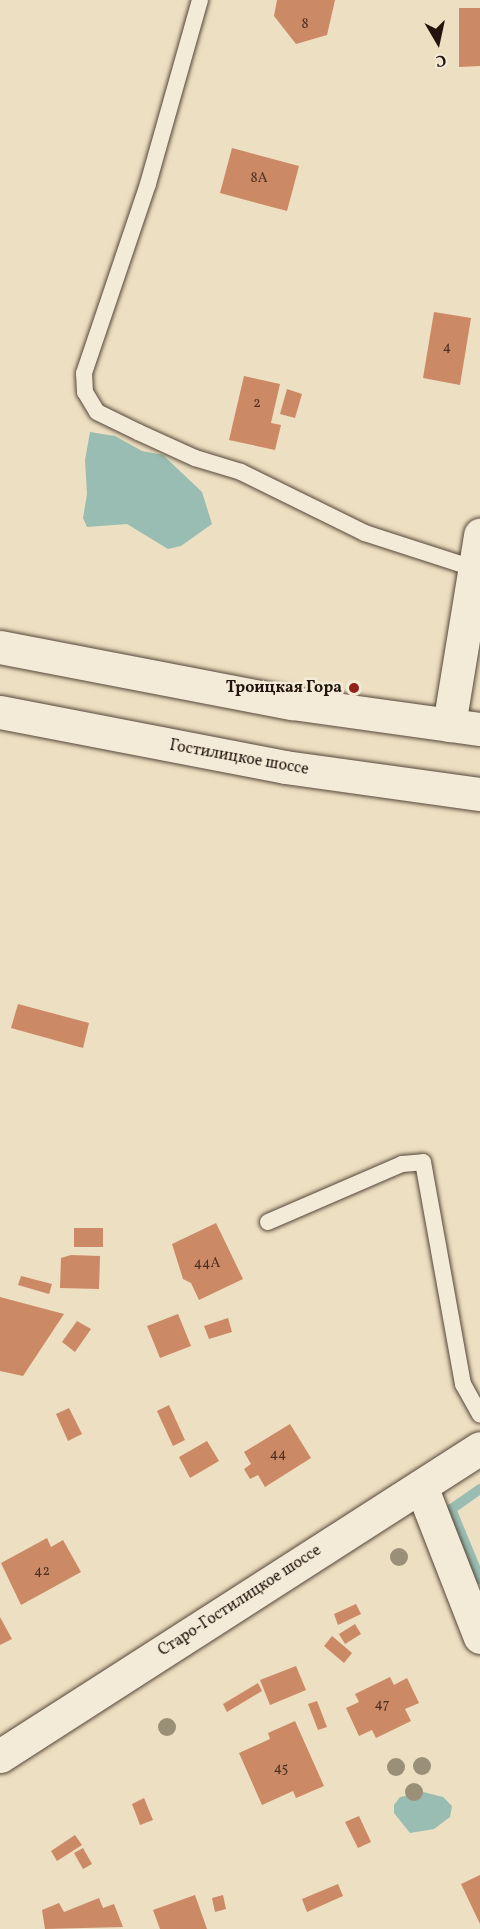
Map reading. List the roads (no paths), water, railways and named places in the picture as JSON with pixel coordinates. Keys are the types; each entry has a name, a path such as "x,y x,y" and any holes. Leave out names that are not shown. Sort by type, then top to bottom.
{"main road":[{"path":"0,647 292,703 465,727 473,568 480,535"},
{"name":"Гостилицкое шоссе","path":"0,712 285,767 480,794"},
{"name":"Старо-Гостилицкое шоссе","path":"0,1756 480,1448"},
{"path":"421,1486 480,1637"}],"lane":[{"path":"200,0 148,184 84,373 85,392 97,412 195,458 241,471 364,533 473,568"},
{"path":"267,1222 402,1164 423,1162 463,1384 480,1415"}],"water":[{"path":"90,432 115,436 142,451 163,455 202,492 212,524 181,546 168,549 127,524 87,527 83,518 87,494 85,460"},
{"path":"423,1792 443,1797 452,1806 450,1817 434,1829 410,1833 394,1813 394,1805 400,1797"}],"waterway":[{"path":"480,1489 451,1509 480,1579"}],"place":[{"name":"Троицкая Гора","path":"354,688"}]}
